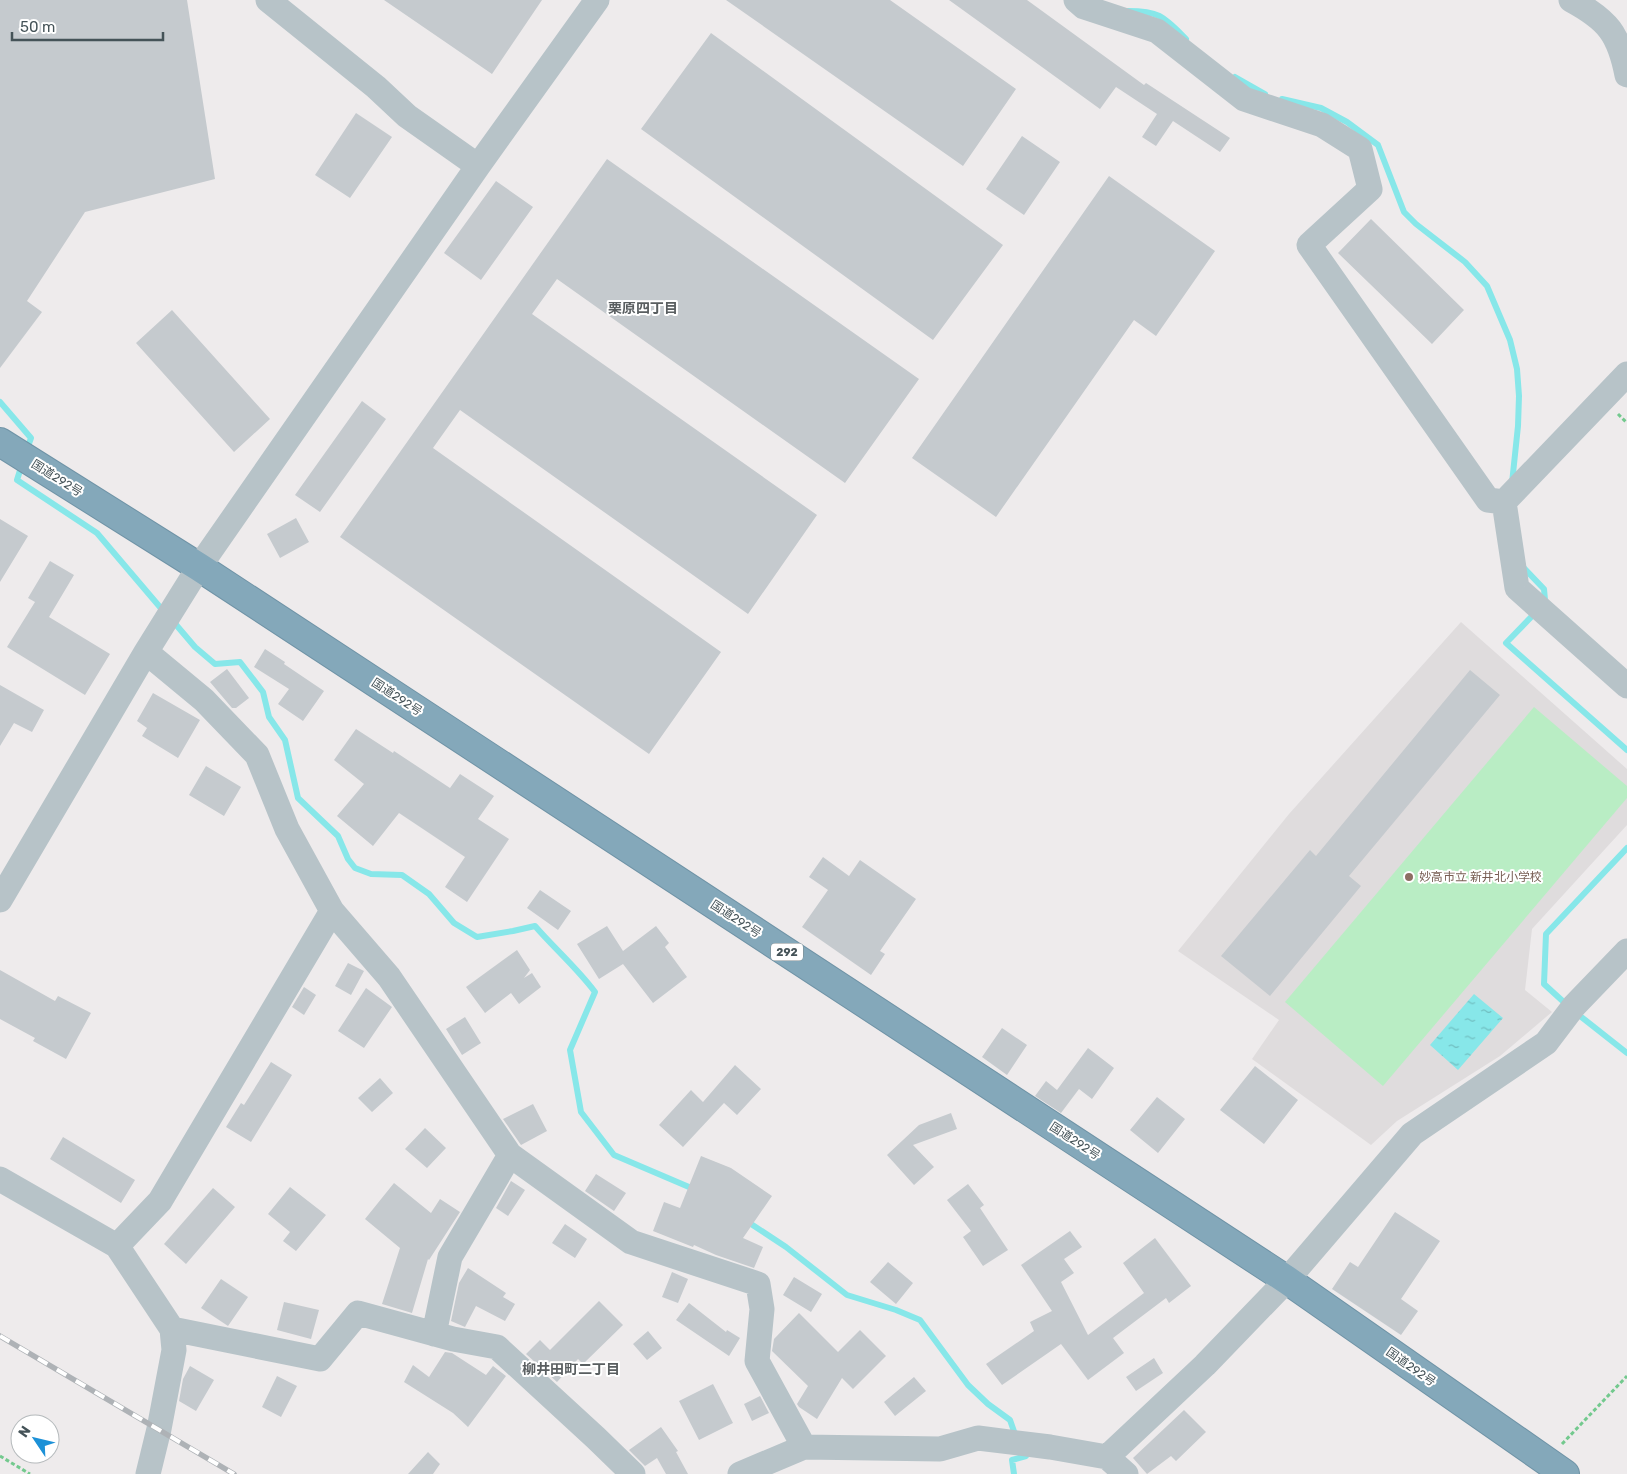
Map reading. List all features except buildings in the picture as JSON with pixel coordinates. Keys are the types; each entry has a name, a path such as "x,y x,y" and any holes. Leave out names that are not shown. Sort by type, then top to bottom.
{"highway":[{"name":"国道292号","path":"0,442 199,568 1287,1280 1563,1474"}],"street":[{"path":"268,0 376,87 407,116 478,166"},
{"path":"3,888 199,568 478,166 597,0"},
{"path":"1076,0 1084,8 1157,31 1244,99 1322,125 1360,149 1370,189 1308,245 1488,500 1504,502"},
{"path":"1571,0 1583,6 1608,26 1622,52 1627,75"},
{"path":"1504,502 1627,374"},
{"path":"1504,502 1517,588 1627,686"},
{"path":"146,652 204,700 257,755 286,829 332,911 389,977 510,1155 631,1242 758,1284 762,1309 757,1361 804,1447"},
{"path":"117,1246 160,1201 332,911"},
{"path":"1107,1457 1205,1365 1287,1280 1412,1134 1546,1043 1574,1006 1627,950"},
{"path":"434,1334 450,1257 510,1155"},
{"path":"0,1178 117,1246 172,1329 174,1350 159,1429 148,1474"},
{"path":"172,1329 320,1359 358,1313 434,1334 498,1347 633,1474"},
{"path":"740,1474 804,1447 940,1449 978,1438 1107,1457 1126,1474"}],"path":[{"path":"1561,1444 1627,1376"},
{"path":"0,1456 30,1474"}],"shaded area":[{"name":"妙高市立 新井北小学校","path":"1461,622 1627,769 1627,825 1532,929 1525,990 1552,1012 1500,1056 1397,1121 1371,1145 1252,1059 1279,1020 1178,951 1289,814"}],"green space":[{"path":"1534,707 1627,786 1627,798 1383,1086 1285,1002"}],"water":[{"path":"1474,994 1503,1018 1458,1070 1430,1045"}],"waterway":[{"path":"1128,11 1155,14 1166,20 1186,39"},
{"path":"1235,77 1265,94"},
{"path":"1282,99 1321,108 1347,122 1378,145 1404,212 1416,224 1465,262 1487,286 1510,340 1517,369 1519,396 1518,426 1512,483"},
{"path":"0,402 31,438 26,452"},
{"path":"22,464 17,480 97,533 165,613"},
{"path":"1523,567 1544,589 1545,600 1543,603"},
{"path":"1537,611 1506,643 1627,750"},
{"path":"172,620 195,647 215,664 240,662 263,692 269,717 285,740 298,798 338,836 348,859 355,868 371,874 402,875 429,894 454,923 477,937 535,926 573,966 595,992 570,1050 581,1112 614,1155 696,1190"},
{"path":"1567,1005 1544,984 1546,934 1627,848"},
{"path":"1575,1012 1627,1053"},
{"path":"745,1220 786,1247 847,1295 896,1310 920,1320 968,1385 988,1404 1010,1420 1016,1437"},
{"path":"1014,1474 1012,1460 1026,1456 1023,1450"}],"railway":[{"path":"0,1336 234,1474"}],"place":[{"name":"妙高市立 新井北小学校","path":"1409,877"}],"district":[{"name":"栗原四丁目","path":"643,308"},
{"name":"柳井田町二丁目","path":"571,1369"}]}
